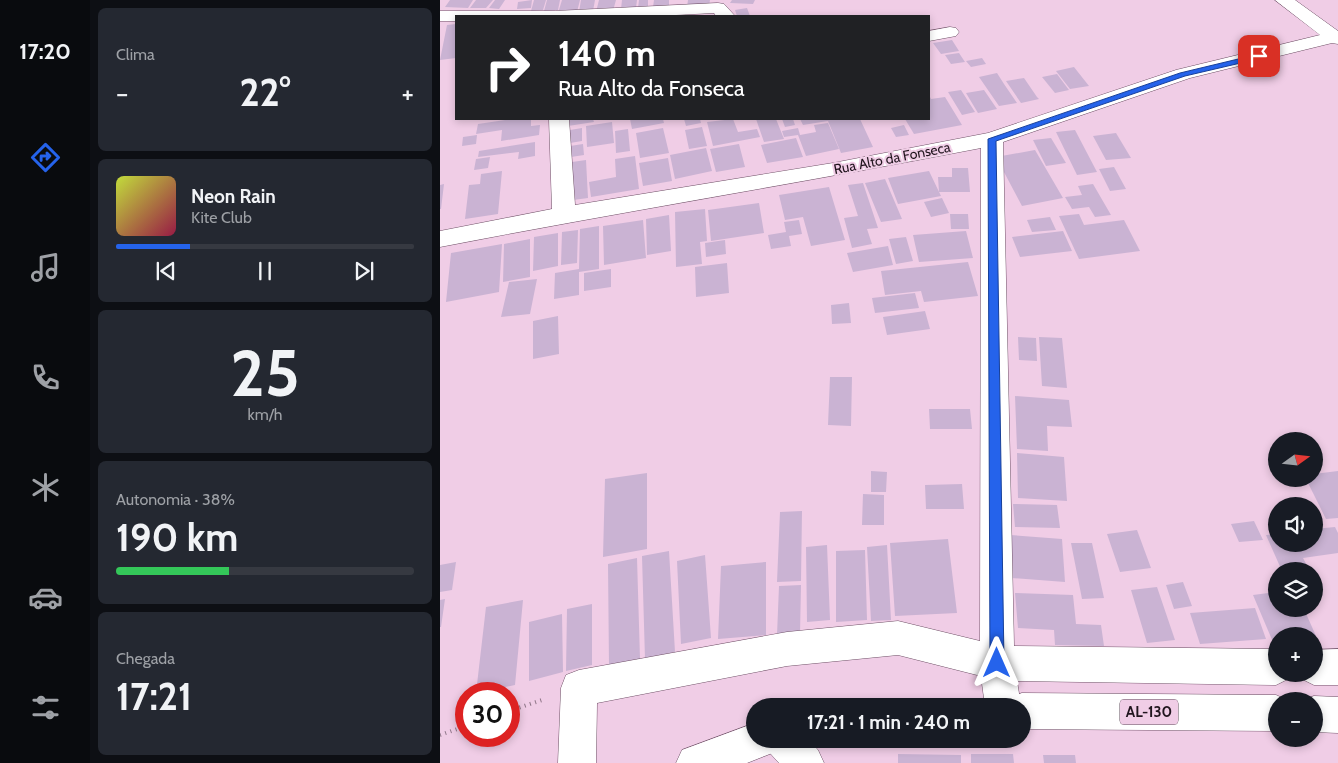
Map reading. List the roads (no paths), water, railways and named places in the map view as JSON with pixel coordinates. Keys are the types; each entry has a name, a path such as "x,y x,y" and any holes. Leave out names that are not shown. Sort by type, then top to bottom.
{"street":[{"path":"1284,0 1337,38"},
{"path":"575,15 718,8 725,15"},
{"path":"440,16 455,16"},
{"path":"930,36 950,32"},
{"name":"Rua Alto da Fonseca","path":"440,239 564,215 832,170 992,139 1183,74 1337,38"},
{"path":"559,120 564,215"},
{"path":"992,139 997,663 1002,698"},
{"path":"577,763 579,688 787,648 898,638 997,663 1268,666"},
{"path":"1323,667 1338,667"},
{"name":"AL-130","path":"1031,711 1268,713"},
{"path":"1323,714 1338,715"},
{"path":"695,763 746,745"},
{"path":"791,748 805,763"}]}
